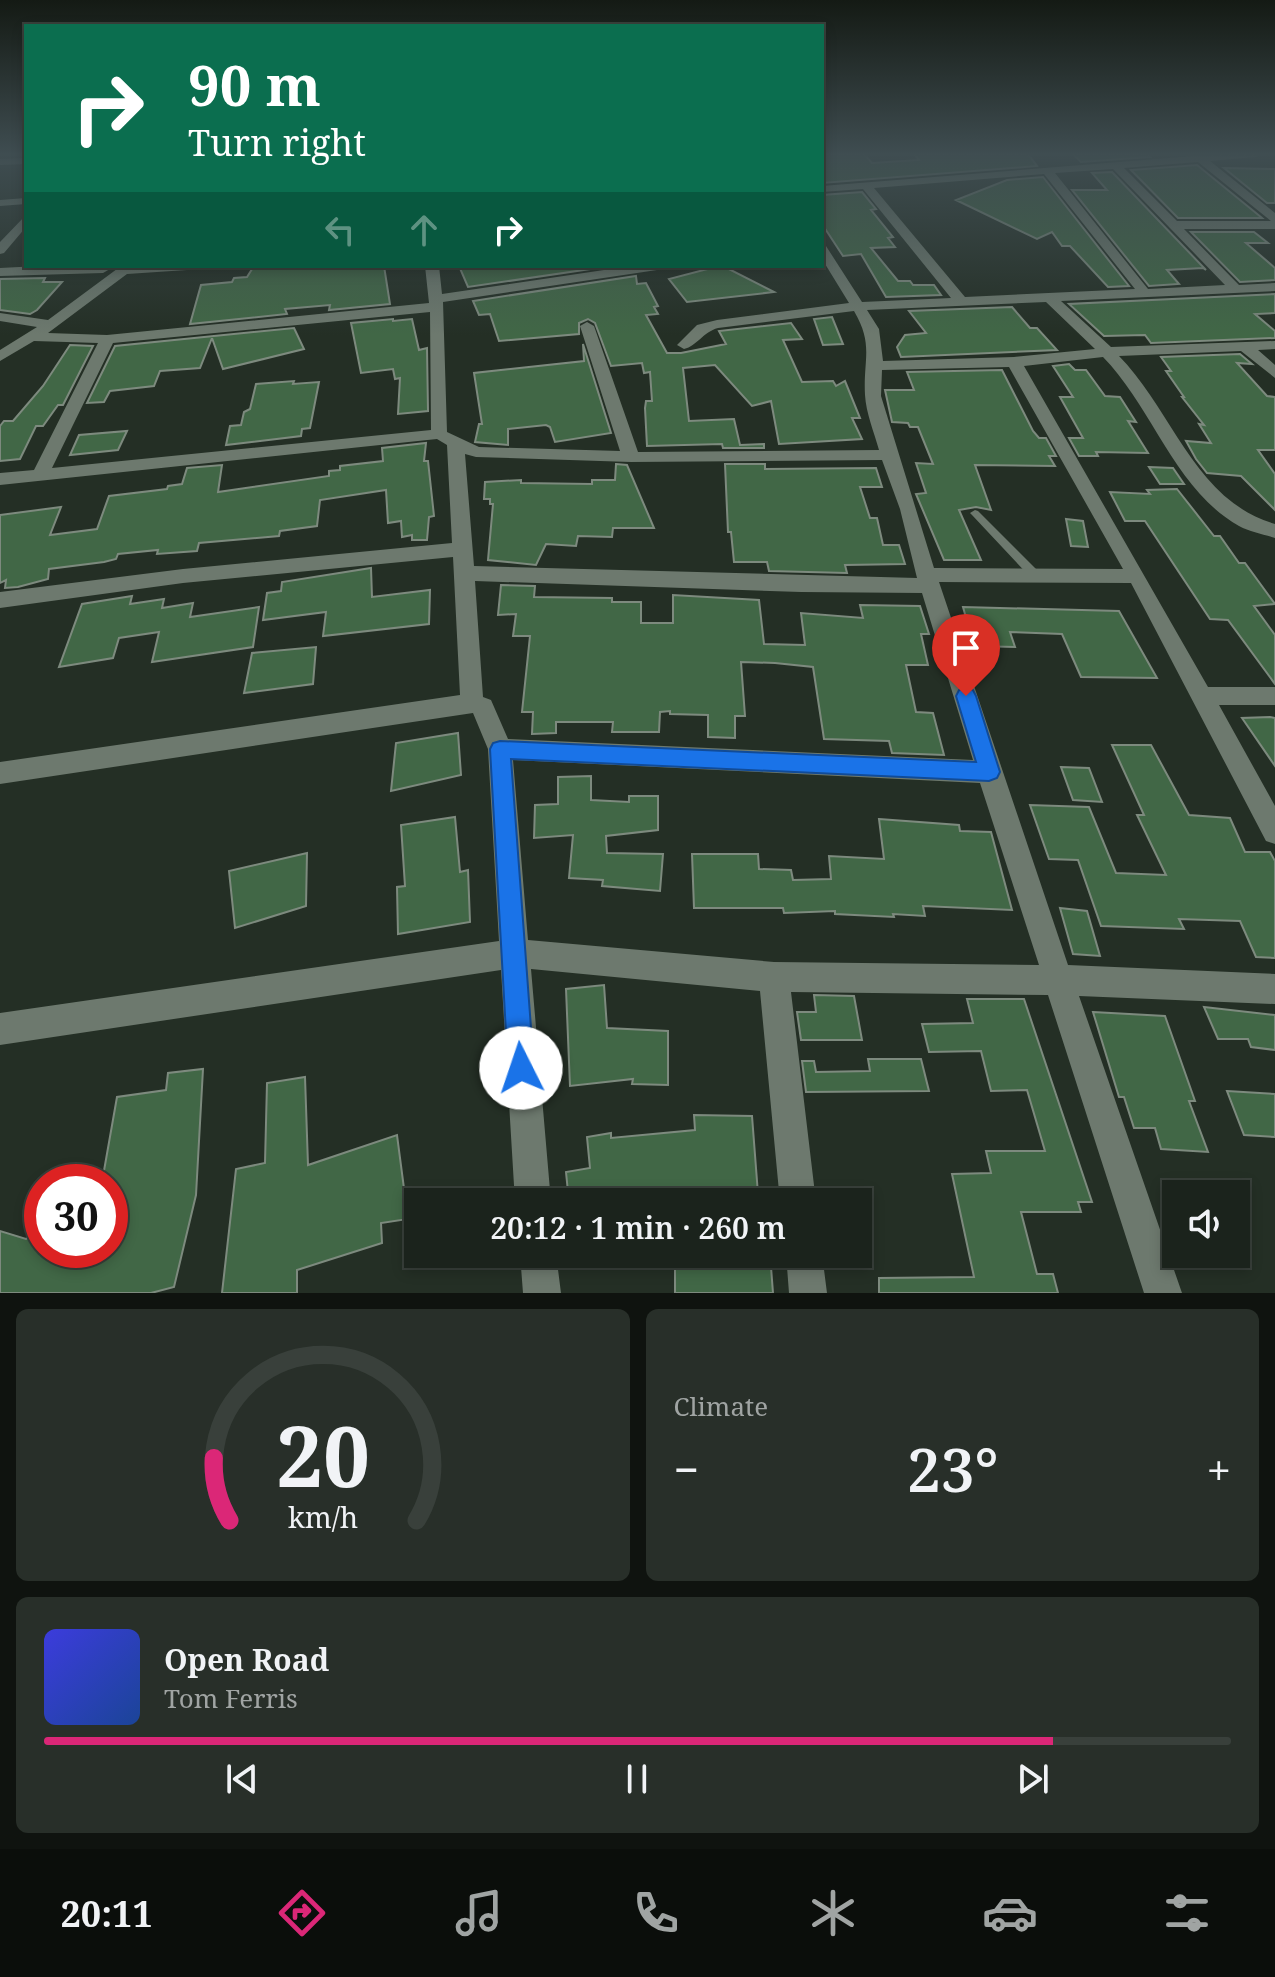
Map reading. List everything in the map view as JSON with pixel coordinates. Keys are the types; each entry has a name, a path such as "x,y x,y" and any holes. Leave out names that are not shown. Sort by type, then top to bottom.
{"street":[{"path":"889,214 962,302"},
{"path":"1082,214 1143,291"},
{"path":"1164,214 1233,286"},
{"path":"0,250 6,234 24,220"},
{"path":"1175,225 1275,225"},
{"path":"824,252 872,329 876,348 873,396 889,455 909,509 928,581 989,772 1163,1293"},
{"path":"0,356 51,325 127,268"},
{"path":"432,268 447,439 462,549 472,704"},
{"path":"32,337 107,339 436,303 645,268"},
{"path":"0,272 103,269"},
{"path":"684,345 702,328 717,324 859,306 1051,299 1233,286 1275,287"},
{"path":"1051,299 1134,382 1188,465 1226,511 1247,523 1275,531"},
{"path":"0,317 51,325"},
{"path":"587,326 631,457"},
{"path":"40,475 107,339"},
{"path":"874,366 1014,362 1106,352 1275,345"},
{"path":"1244,346 1275,373"},
{"path":"1014,362 1137,576 1275,832"},
{"path":"0,479 447,439 476,452 631,457 889,455"},
{"path":"0,600 183,576 462,549"},
{"path":"464,573 785,585 1036,576 1137,576"},
{"path":"1203,696 1275,696"},
{"path":"0,773 472,704 483,707 500,749 532,1188"},
{"path":"500,749 989,772"},
{"path":"0,1029 514,953 774,977 1060,980 1275,989"},
{"path":"774,977 797,1188"},
{"path":"539,1268 542,1293"},
{"path":"805,1268 808,1293"}],"lane":[{"path":"975,513 1036,576"}],"building":[{"path":"824,214 875,214 893,237 888,238 895,247 871,248 898,281 934,285 941,295 886,297 861,254 843,256 824,227"},
{"path":"986,214 1072,214 1129,286 1108,287 1070,246 1062,246 1052,232 1037,239"},
{"path":"1092,214 1153,214 1206,270 1167,270 1179,284 1149,286"},
{"path":"1174,214 1258,214 1262,218 1178,218"},
{"path":"1191,232 1254,232 1268,243 1246,243 1275,268 1275,280 1240,282"},
{"path":"253,268 384,268 390,304 329,310 330,305 285,309 287,314 190,324 201,285 247,277"},
{"path":"460,268 597,268 468,287"},
{"path":"711,268 727,268 774,292 687,302 669,279"},
{"path":"636,276 637,284 646,283 658,306 654,307 658,314 646,315 667,353 726,344 719,331 791,323 802,339 783,340 802,382 833,381 836,386 845,381 860,418 852,418 862,439 779,444 771,401 752,406 715,365 683,368 689,421 734,419 740,445 764,444 764,448 723,448 722,444 647,446 645,408 646,401 652,401 650,372 644,373 642,363 611,366 595,323 588,319 579,323 579,334 499,341 490,314 479,315 473,301"},
{"path":"45,278 43,282 62,282 37,310 30,314 0,310 0,279"},
{"path":"1275,294 1275,313 1255,314 1275,331 1275,338 1151,343 1145,335 1104,336 1069,304"},
{"path":"1012,307 1030,328 1037,328 1057,350 901,357 897,347 905,335 926,333 909,311"},
{"path":"832,317 843,344 823,345 814,319"},
{"path":"412,319 419,350 427,348 428,411 398,414 400,378 395,379 393,369 361,373 351,323"},
{"path":"294,328 304,349 223,369 212,338 200,368 160,371 154,386 110,391 104,402 87,403 115,346"},
{"path":"583,344 611,433 555,442 550,427 546,425 508,429 508,445 475,442 479,424 482,424 474,373 584,361"},
{"path":"70,345 93,346 63,405 58,405 43,426 36,426 20,459 0,461 0,426 4,421 13,421 43,386"},
{"path":"1240,354 1252,364 1237,363 1267,396 1275,397 1275,450 1258,450 1275,474 1275,510 1241,476 1207,473 1196,459 1186,441 1211,443 1199,424 1204,425 1182,397 1161,357"},
{"path":"1069,364 1075,370 1086,370 1105,396 1120,397 1136,422 1128,421 1148,453 1096,452 1098,456 1079,456 1069,438 1083,438 1060,397 1073,397 1053,366"},
{"path":"1002,370 1033,431 1039,438 1046,438 1056,456 1049,456 1055,466 975,465 991,510 976,507 959,510 981,560 944,560 916,494 926,493 916,463 933,464 918,427 892,422 885,390 914,390 907,372"},
{"path":"294,381 293,384 319,382 310,428 302,429 301,436 226,445 230,426 241,425 244,412 250,409 256,384"},
{"path":"127,431 118,450 70,455 79,435"},
{"path":"426,443 424,461 428,461 434,516 429,517 427,540 412,540 412,535 402,537 401,521 388,523 386,490 320,500 317,526 280,531 279,536 199,543 197,551 157,554 158,550 118,554 116,559 104,562 49,569 48,579 18,587 5,588 6,580 0,583 0,515 61,507 50,535 97,529 109,496 167,489 168,486 182,484 187,468 222,465 218,492 329,476 329,471 340,470 340,466 383,461 382,448"},
{"path":"616,464 627,465 654,528 613,528 612,537 578,536 576,546 546,544 536,565 488,560 493,504 490,504 490,499 484,499 485,482 521,480 521,483 592,484 592,480 615,480"},
{"path":"725,464 765,464 765,469 876,468 882,487 860,487 870,518 877,518 883,545 899,545 905,564 845,565 847,573 769,571 767,562 734,562 731,532 728,532"},
{"path":"1149,467 1173,468 1184,484 1160,484"},
{"path":"1177,489 1214,536 1220,536 1239,563 1245,563 1275,604 1254,606 1275,635 1275,684 1228,620 1210,619 1145,521 1125,521 1110,492 1150,494 1147,490"},
{"path":"1066,519 1083,521 1088,547 1071,546"},
{"path":"371,568 372,597 430,590 429,624 323,636 326,612 263,620 267,593 281,591 282,582"},
{"path":"501,585 535,586 534,597 612,598 612,602 641,602 641,623 673,623 673,595 759,600 764,644 805,645 801,613 863,618 860,605 920,606 929,634 921,634 928,665 906,665 916,712 933,713 944,755 892,753 889,741 824,739 813,667 775,663 741,662 745,716 735,716 735,738 708,737 708,715 670,714 670,711 660,712 659,732 612,732 613,722 556,722 556,733 532,734 533,712 522,712 530,636 513,636 516,614 498,615"},
{"path":"132,596 130,604 164,599 162,608 193,603 190,617 259,607 253,647 152,662 159,632 119,638 113,658 59,667 82,604"},
{"path":"963,607 1119,611 1157,678 1081,677 1062,634 1010,632 1015,647 974,646"},
{"path":"316,647 313,684 244,693 252,653"},
{"path":"1242,718 1275,718 1275,766"},
{"path":"458,733 461,775 391,791 396,743"},
{"path":"1112,745 1151,745 1189,815 1230,818 1245,852 1270,852 1275,861 1275,958 1256,957 1240,921 1179,919 1184,929 1101,926 1078,860 1049,859 1030,805 1089,807 1116,873 1166,875 1137,815 1144,815"},
{"path":"1061,767 1089,768 1102,802 1073,800"},
{"path":"591,776 591,800 629,802 629,796 658,796 658,830 606,836 607,853 663,854 660,891 602,886 603,880 569,878 573,835 534,838 535,805 558,804 558,777"},
{"path":"455,817 460,872 468,870 470,922 398,934 397,887 405,886 401,825"},
{"path":"879,819 959,825 960,831 991,832 1012,910 923,906 925,916 893,914 894,917 835,914 835,911 784,913 783,908 694,908 692,854 758,854 759,869 791,870 793,880 831,879 829,856 884,859"},
{"path":"307,853 306,906 235,928 229,871"},
{"path":"1060,908 1087,911 1100,956 1073,954"},
{"path":"604,985 607,1028 668,1031 668,1085 632,1084 633,1079 570,1086 566,989"},
{"path":"814,995 854,996 862,1040 801,1040 797,1012 816,1012"},
{"path":"967,999 1024,999 1092,1202 1078,1202 1081,1212 1021,1212 1037,1274 1053,1274 1058,1293 879,1293 879,1278 974,1277 952,1174 991,1173 986,1151 1045,1151 1027,1090 991,1091 981,1051 929,1052 922,1024 973,1023"},
{"path":"1204,1007 1275,1015 1275,1050 1251,1047 1248,1039 1218,1039"},
{"path":"1093,1012 1165,1016 1195,1101 1189,1101 1208,1152 1161,1149 1155,1128 1134,1128 1124,1097 1119,1097"},
{"path":"868,1059 921,1059 929,1091 806,1092 802,1061 814,1061 816,1072 870,1071"},
{"path":"203,1069 196,1195 174,1287 151,1293 0,1293 0,1231 24,1238 24,1268 128,1268 128,1164 105,1164 117,1097 166,1090 168,1073"},
{"path":"305,1077 308,1165 397,1135 404,1188 404,1220 381,1223 382,1243 297,1270 297,1293 222,1293 236,1169 265,1163 267,1083"},
{"path":"1227,1091 1275,1094 1275,1137 1244,1135"},
{"path":"694,1115 752,1116 758,1188 568,1188 566,1172 590,1168 587,1137 611,1133 611,1138 695,1130"},
{"path":"675,1268 771,1268 773,1293 675,1293"}],"route":[{"path":"521,1068 500,749 989,772 966,696"}]}
